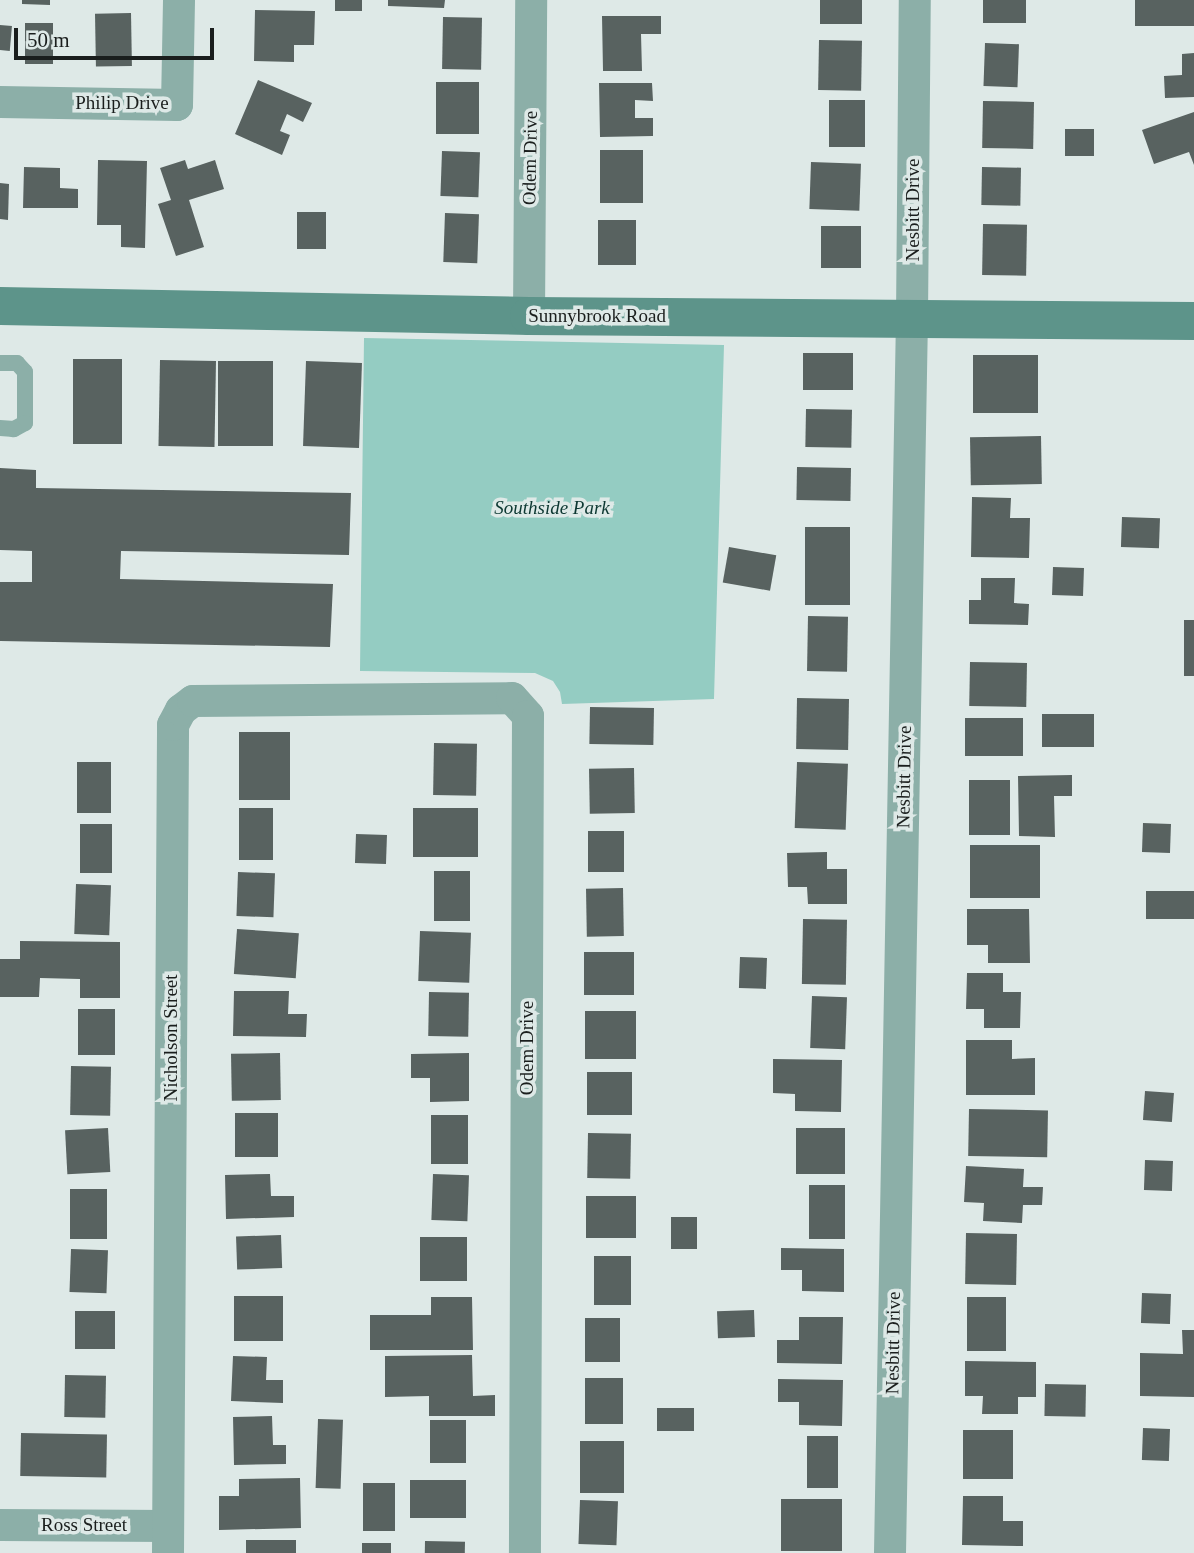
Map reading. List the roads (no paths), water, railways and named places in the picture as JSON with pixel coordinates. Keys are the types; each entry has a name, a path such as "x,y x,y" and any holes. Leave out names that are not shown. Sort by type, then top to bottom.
{"street":[{"name":"Philip Drive","path":"3,102 177,105 179,0"},
{"name":"Odem Drive","path":"528,316 531,0"},
{"name":"Nesbitt Drive","path":"890,1553 912,317 915,0"},
{"name":"Sunnybrook Road","path":"0,306 528,316 1194,321"},
{"name":"Odem Drive","path":"362,698 512,698 528,716 526,1553"},
{"name":"Nicholson Street","path":"168,1540 173,725 181,710 193,701 362,698"},
{"name":"Ross Street","path":"0,1525 168,1540"}],"lane":[{"path":"0,362 17,363 25,372 25,423 14,429 0,428"}],"park label":[{"name":"Southside Park","path":"552,508"}]}
